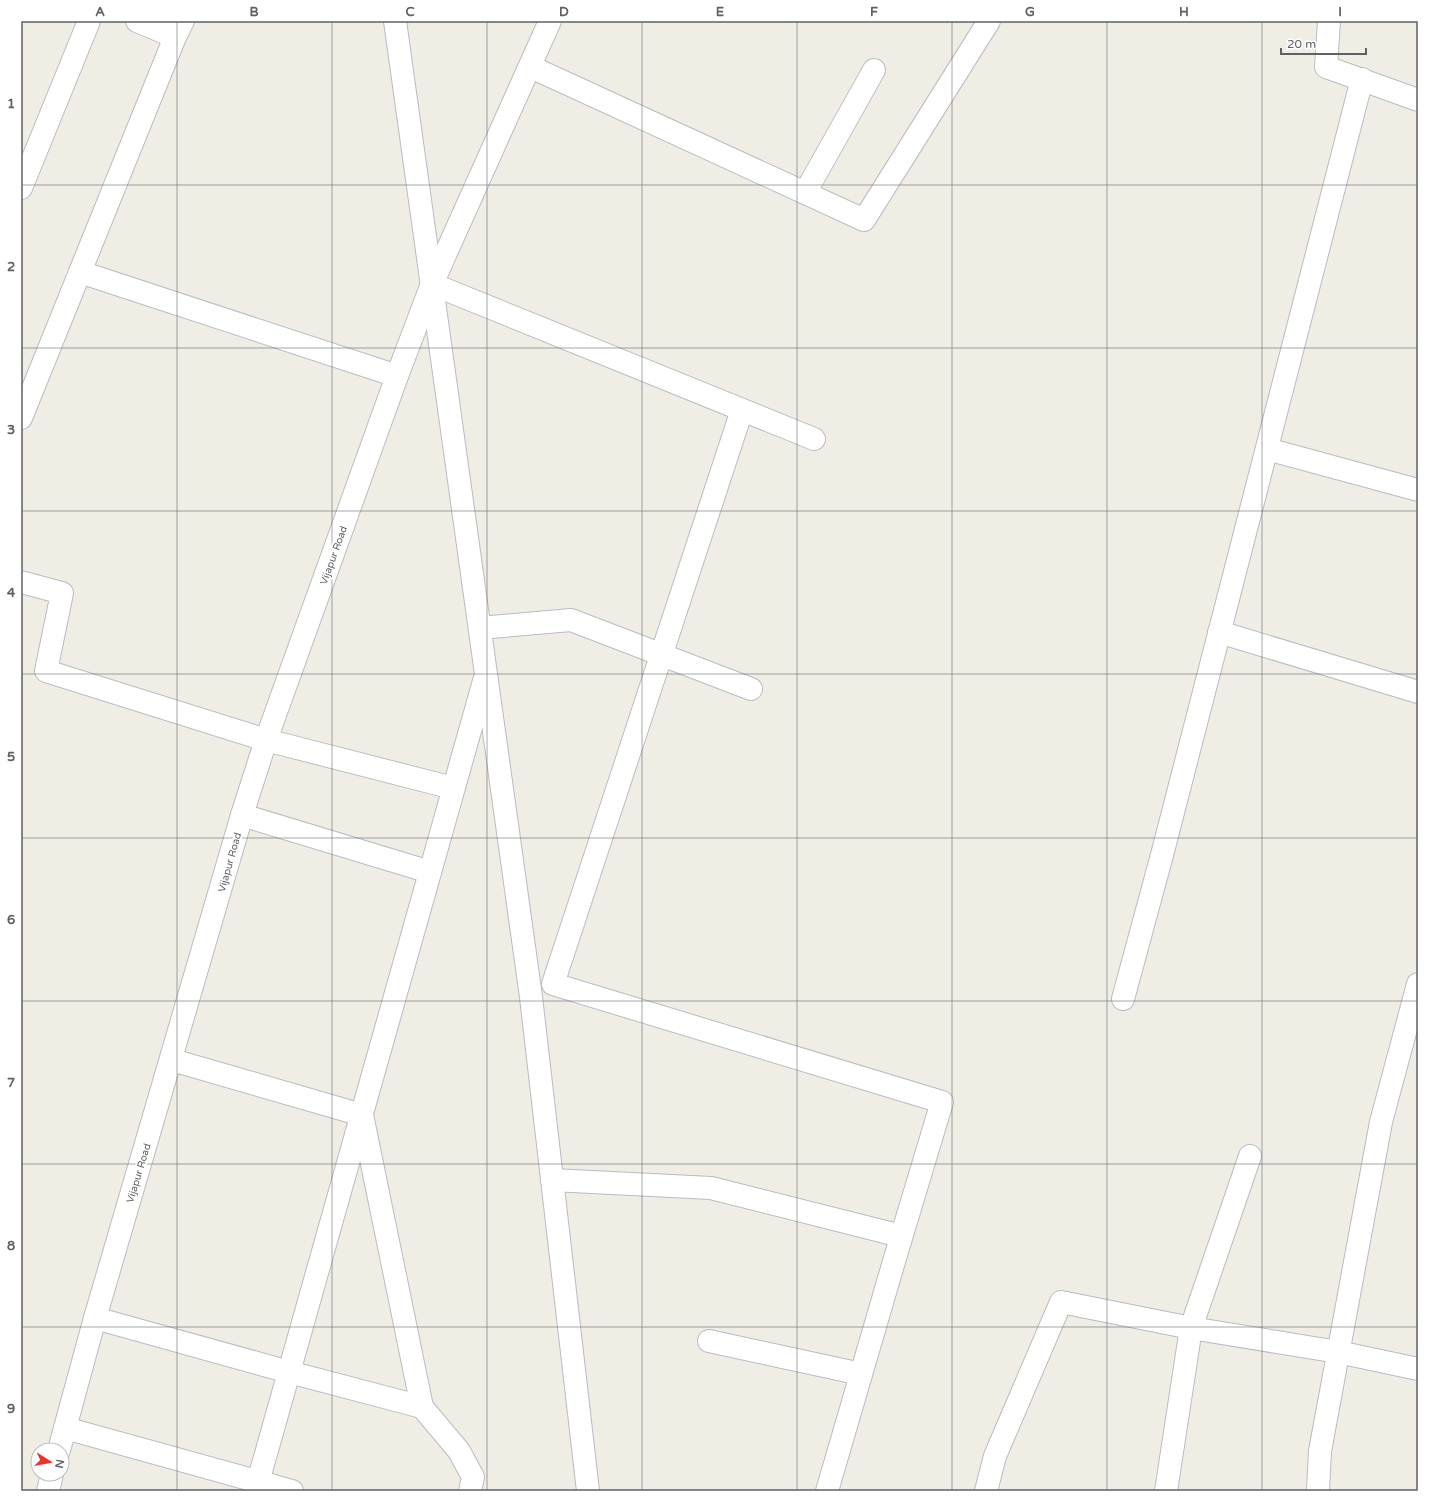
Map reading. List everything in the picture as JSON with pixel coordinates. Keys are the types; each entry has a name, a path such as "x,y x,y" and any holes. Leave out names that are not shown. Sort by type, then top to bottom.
{"street":[{"path":"21,188 89,21"},
{"path":"21,418 179,29 137,21"},
{"path":"395,21 532,997 588,1491"},
{"name":"Vijapur Road","path":"61,1442 95,1318 172,1060 242,815 266,740 397,376 432,284 531,67 550,21"},
{"path":"531,67 864,220 989,21"},
{"path":"1329,21 1326,67 1418,100"},
{"path":"805,193 874,70"},
{"path":"1123,999 1220,632 1362,79"},
{"path":"80,272 397,376"},
{"path":"432,284 814,439"},
{"path":"742,410 553,984 942,1102 901,1236 827,1491"},
{"path":"1267,449 1418,490"},
{"path":"21,582 62,593 46,671 266,740 453,788"},
{"path":"480,628 571,620 751,689"},
{"path":"1220,632 1418,692"},
{"path":"258,1482 486,672"},
{"path":"242,815 430,872"},
{"path":"1318,1491 1320,1451 1381,1122 1418,984"},
{"path":"172,1060 362,1115"},
{"path":"362,1115 422,1407 459,1451 473,1477 470,1491"},
{"path":"1166,1491 1191,1328 1250,1156"},
{"path":"552,1180 711,1188 901,1236"},
{"path":"986,1491 995,1456 1061,1302 1191,1328 1338,1352 1418,1369"},
{"path":"95,1318 422,1407"},
{"path":"709,1341 861,1374"},
{"path":"65,1428 292,1491"}]}
